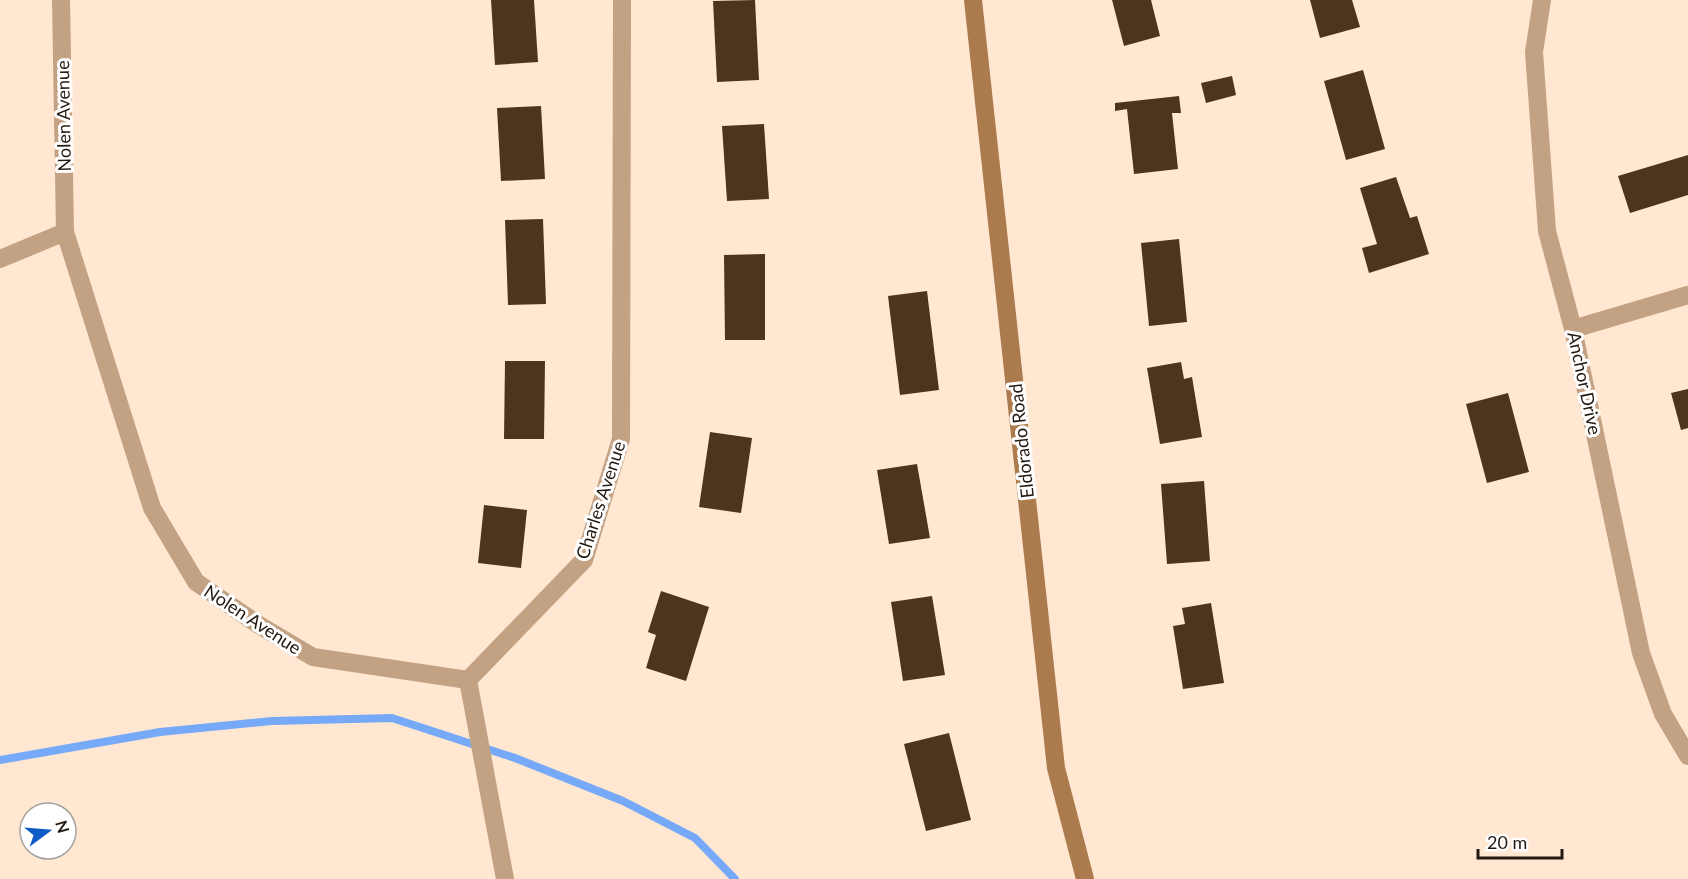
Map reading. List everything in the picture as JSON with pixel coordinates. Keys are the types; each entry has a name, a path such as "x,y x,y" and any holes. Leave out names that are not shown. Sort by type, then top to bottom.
{"street":[{"name":"Nolen Avenue","path":"61,0 64,232 152,508 196,582 259,625 313,657 468,680"},
{"name":"Charles Avenue","path":"468,680 584,560 621,439 622,0"},
{"name":"Eldorado Road","path":"973,0 1056,768 1085,879"},
{"name":"Anchor Drive","path":"1542,0 1534,52 1547,231 1573,329 1641,653 1663,714 1688,756"},
{"path":"0,259 64,232"},
{"path":"1573,329 1688,295"},
{"path":"468,680 505,879"}],"building":[{"path":"491,0 534,0 538,62 495,65"},
{"path":"755,0 759,80 717,82 713,1"},
{"path":"1112,0 1151,0 1160,36 1124,46"},
{"path":"1310,0 1352,0 1360,27 1320,38"},
{"path":"1363,70 1385,149 1346,160 1324,81"},
{"path":"1232,76 1236,95 1206,103 1201,83"},
{"path":"1179,96 1181,113 1172,113 1178,169 1134,174 1127,109 1115,111 1115,103"},
{"path":"541,106 545,179 501,181 497,108"},
{"path":"764,124 769,199 727,201 722,126"},
{"path":"1688,155 1688,195 1630,213 1618,176"},
{"path":"1396,177 1410,218 1417,216 1429,254 1369,273 1362,248 1377,244 1360,188"},
{"path":"543,219 546,304 508,305 505,220"},
{"path":"1179,239 1187,322 1149,326 1141,243"},
{"path":"765,254 765,340 725,340 724,255"},
{"path":"927,291 939,390 900,395 888,296"},
{"path":"505,361 545,361 544,439 504,439"},
{"path":"1181,362 1184,379 1192,377 1202,437 1160,444 1147,368"},
{"path":"1688,389 1688,428 1681,430 1671,393"},
{"path":"1508,393 1529,472 1487,483 1466,404"},
{"path":"710,432 752,438 741,513 699,507"},
{"path":"917,464 930,538 889,544 877,470"},
{"path":"1204,481 1210,561 1167,564 1161,484"},
{"path":"484,505 527,510 521,568 478,563"},
{"path":"661,591 709,607 686,681 646,668 656,635 648,632"},
{"path":"932,596 945,675 903,681 891,602"},
{"path":"1211,603 1224,683 1183,689 1173,626 1185,624 1182,608"},
{"path":"949,733 971,820 926,831 904,744"}],"waterway":[{"path":"0,760 160,732 272,721 392,718 515,758 623,801 695,838 735,879"}]}
